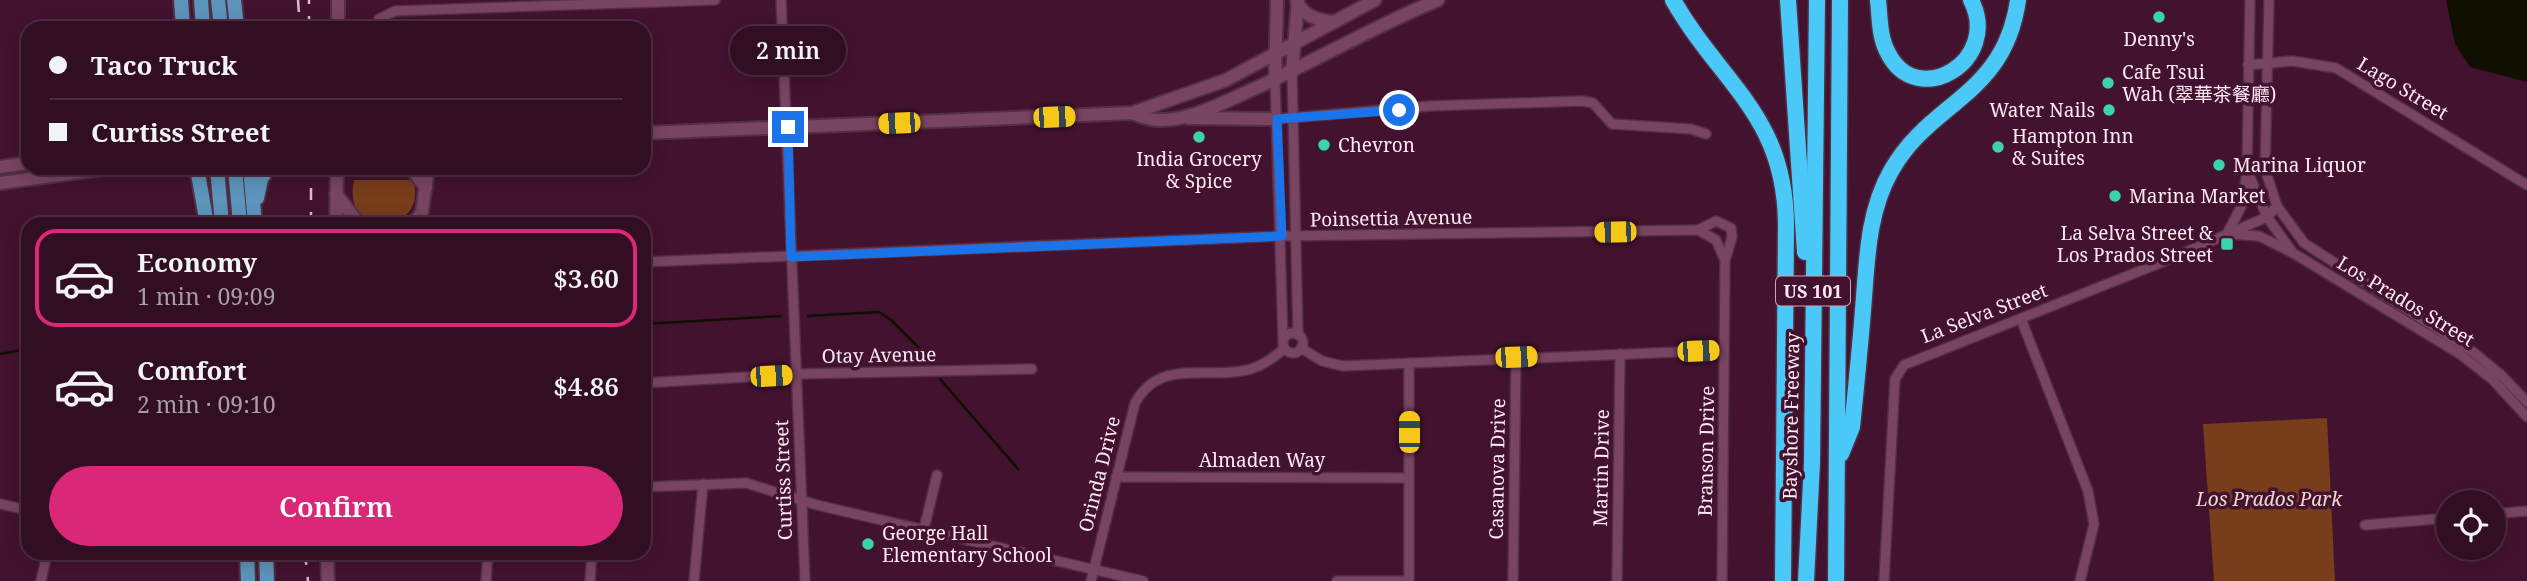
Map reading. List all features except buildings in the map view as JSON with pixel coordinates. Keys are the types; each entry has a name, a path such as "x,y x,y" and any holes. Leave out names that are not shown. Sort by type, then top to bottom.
{"highway":[{"path":"1672,0 1761,120 1777,157 1783,184 1786,224 1783,581"},
{"path":"1788,0 1799,195 1813,317"},
{"name":"Bayshore Freeway","path":"1806,581 1811,510 1817,0"},
{"name":"US 101","path":"1836,581 1840,0"},
{"path":"1878,0 1881,33 1889,56 1907,74 1933,78 1956,69 1972,52 1978,29 1971,0"},
{"path":"1838,463 1852,427 1870,233 1881,194 1892,169 1908,148 1975,88 1996,64 2009,37 2018,0"}],"main road":[{"path":"181,0 182,21"},
{"path":"201,0 202,21"},
{"path":"218,0 220,21"},
{"path":"234,0 236,21"},
{"path":"338,0 338,21"},
{"path":"1275,80 1277,0"},
{"path":"651,133 1132,113 1209,87 1376,0"},
{"path":"1132,113 1159,120 1216,106 1438,0"},
{"path":"1297,1 1300,9 1314,18 1335,22"},
{"path":"1292,72 1297,1"},
{"path":"1177,117 1226,121 1277,119"},
{"path":"0,167 21,164"},
{"path":"0,183 59,175"},
{"path":"198,175 206,217"},
{"path":"218,175 221,217"},
{"path":"236,175 239,217"},
{"path":"251,175 255,217"},
{"path":"255,217 259,186 264,175"},
{"path":"336,217 337,175"},
{"path":"416,175 426,188"},
{"path":"418,217 422,212 427,175"},
{"path":"336,194 354,217"},
{"path":"247,560 248,581"},
{"path":"266,560 267,581"},
{"path":"327,560 327,581"}],"street":[{"path":"379,19 395,11 715,0"},
{"name":"Curtiss Street","path":"781,0 804,581"},
{"path":"2249,0 2247,170 2243,203 2227,234 2259,236 2294,253"},
{"name":"Los Prados Street","path":"2269,0 2265,169 2277,206 2304,243 2329,262 2460,343 2501,375 2527,402"},
{"name":"Lago Street","path":"2248,65 2268,61 2309,62 2336,68 2527,184"},
{"path":"1275,80 1284,344 1293,353 1301,348 1303,341 1298,335 1292,72"},
{"path":"1277,119 1429,106 1582,101 1592,103 1612,124 1691,129 1706,134"},
{"name":"Los Prados Street","path":"2247,170 2267,216 2294,253 2460,354 2492,379 2527,417"},
{"name":"La Selva Street","path":"1884,581 1895,379 1904,365 2227,234 2267,216 2277,206"},
{"path":"1698,230 1716,221 1731,228 1732,237 1725,261"},
{"name":"Poinsettia Avenue","path":"651,262 1282,236 1698,230 1716,240"},
{"name":"Branson Drive","path":"1716,240 1725,261 1722,581"},
{"path":"2021,319 2088,491 2094,524 2080,581"},
{"path":"1284,344 1289,334 1298,335"},
{"name":"Orinda Drive","path":"1091,581 1135,403 1142,389 1178,373 1249,369 1268,362 1284,344"},
{"path":"1301,348 1322,361 1343,366 1724,350"},
{"name":"Martin Drive","path":"1617,581 1620,355"},
{"name":"Casanova Drive","path":"1513,581 1516,357"},
{"path":"1337,581 1409,581 1409,363"},
{"name":"Otay Avenue","path":"651,383 797,374 1032,369"},
{"path":"924,529 937,475"},
{"name":"Almaden Way","path":"1116,477 1409,478"},
{"path":"651,486 746,483 801,499 1143,581"},
{"path":"694,581 703,484"},
{"path":"0,504 21,508"},
{"path":"2506,513 2527,511"},
{"path":"2365,525 2436,519"},
{"path":"41,581 46,560"},
{"path":"486,581 488,560"},
{"path":"590,581 592,560"}],"green space":[{"path":"408,175 410,177 353,177"},
{"path":"354,180 413,180 415,198 409,212 402,217 363,217 354,201"},
{"name":"Los Prados Park","path":"2327,418 2335,581 2214,581 2203,424"}],"shaded area":[{"path":"2446,0 2527,0 2527,82 2470,67 2455,44"}],"waterway":[{"path":"808,316 879,312 891,320 930,359"},
{"path":"651,324 781,316"},
{"path":"0,354 21,350"},
{"path":"940,379 1018,469"}],"railway":[{"path":"298,0 300,21"},
{"path":"309,0 309,21"},
{"path":"311,175 311,217"},
{"path":"306,560 308,581"}],"place":[{"name":"Denny's","path":"2159,17"},
{"name":"Cafe Tsui Wah (翠華茶餐廳)","path":"2108,83"},
{"name":"Water Nails","path":"2109,110"},
{"name":"India Grocery & Spice","path":"1199,137"},
{"name":"Chevron","path":"1324,145"},
{"name":"Hampton Inn & Suites","path":"1998,147"},
{"name":"Marina Liquor","path":"2219,165"},
{"name":"Marina Market","path":"2115,196"},
{"name":"La Selva Street & Los Prados Street","path":"2227,244"},
{"name":"George Hall Elementary School","path":"868,544"}],"route":[{"path":"788,127 791,257 1282,236 1277,119 1399,110"}]}
